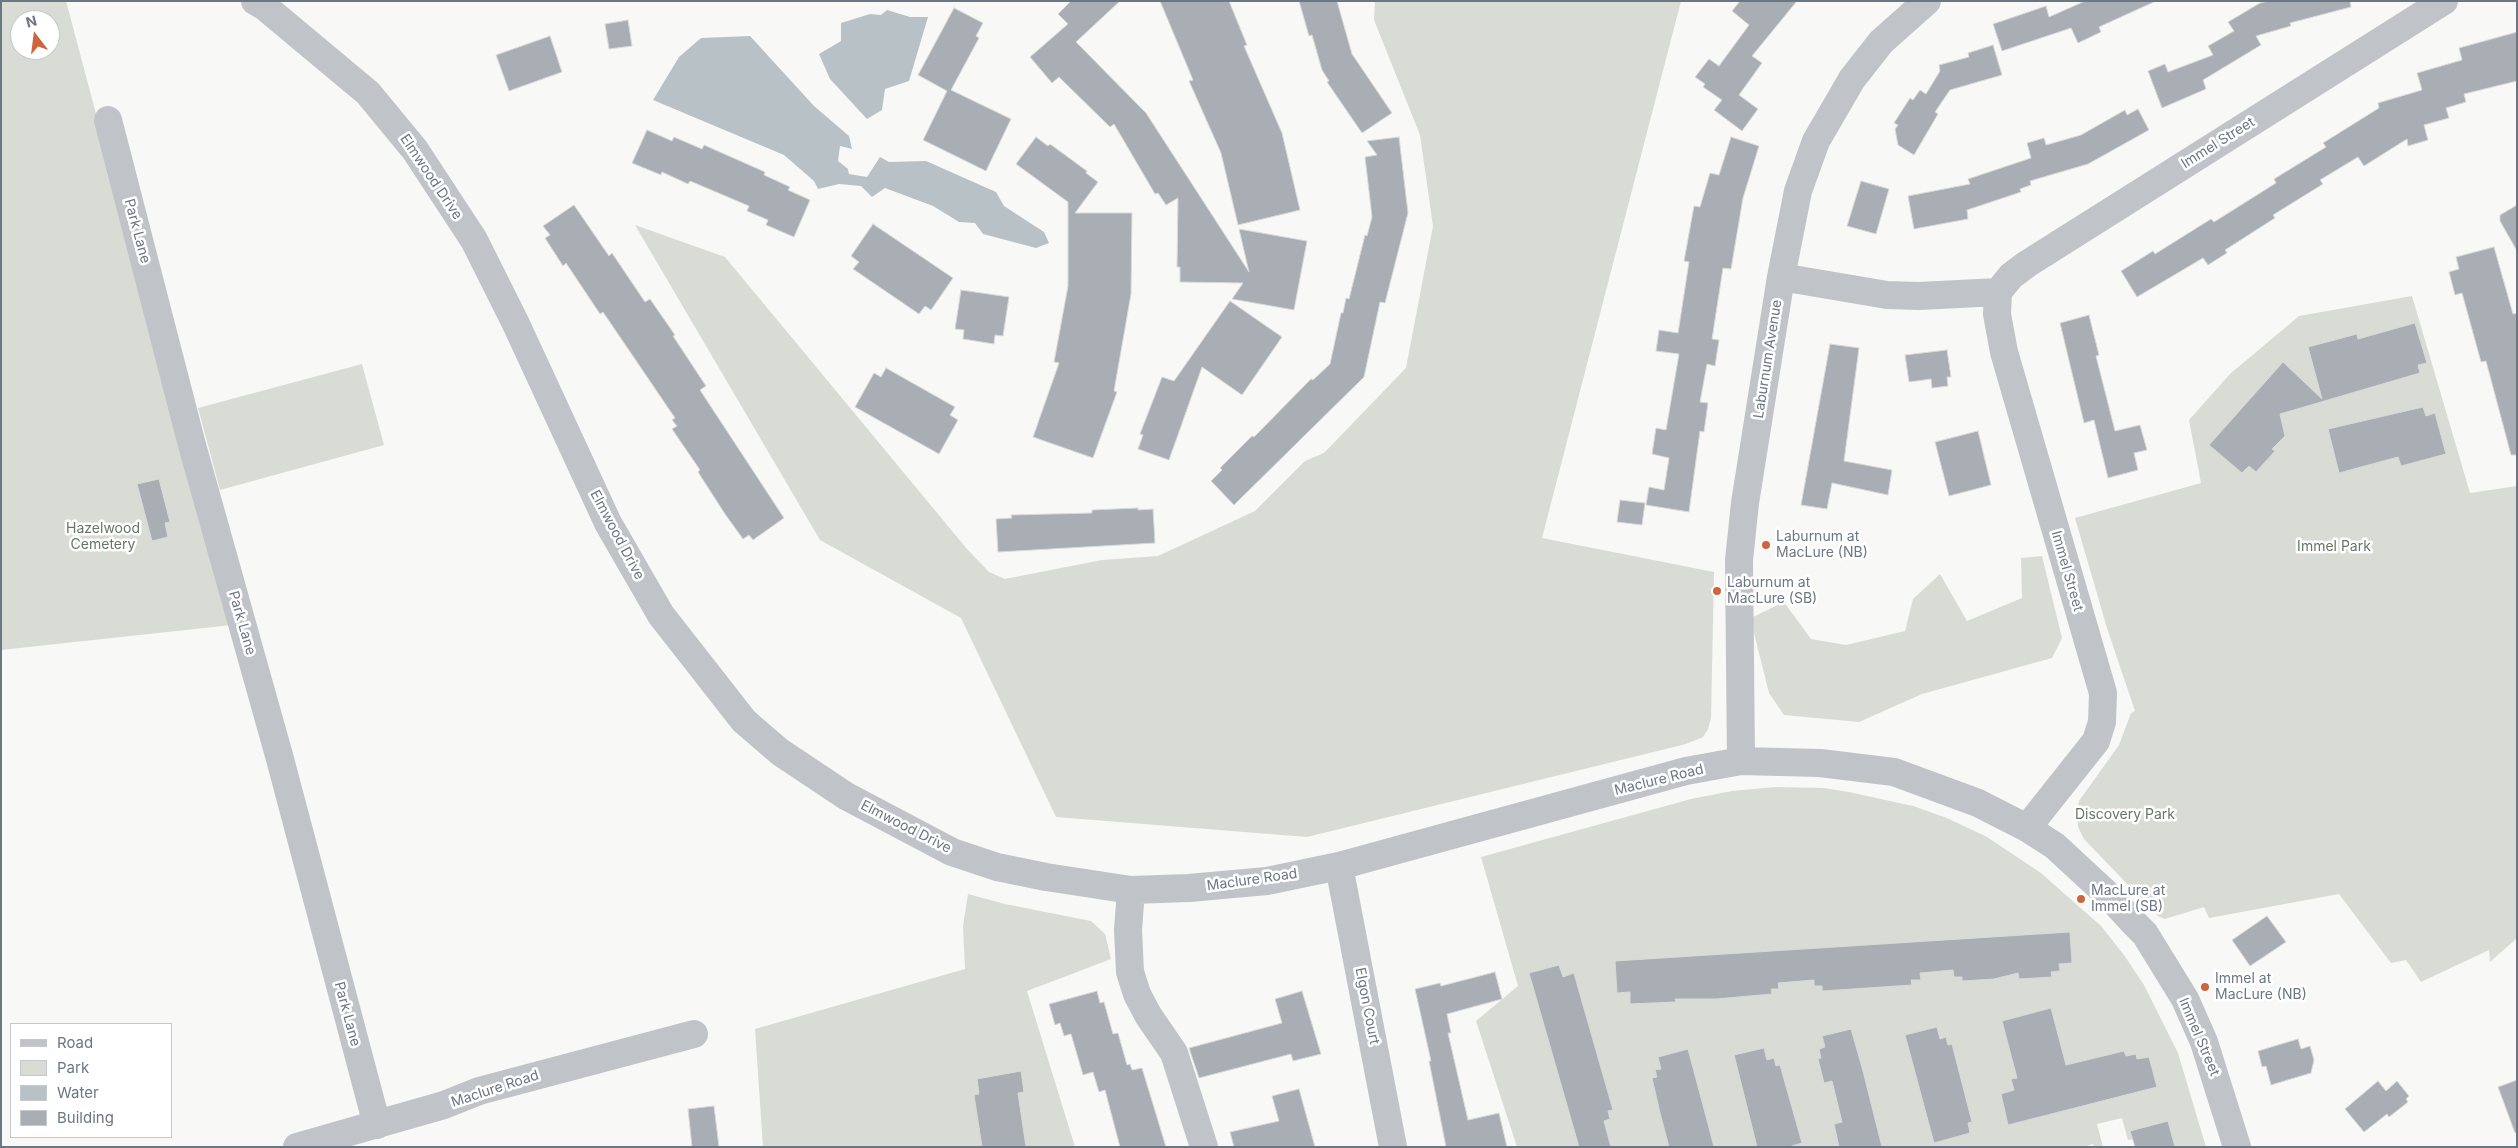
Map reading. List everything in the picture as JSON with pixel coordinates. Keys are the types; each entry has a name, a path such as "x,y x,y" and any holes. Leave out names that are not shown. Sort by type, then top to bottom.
{"street":[{"name":"Laburnum Avenue","path":"1741,761 1740,560 1745,503 1781,277 1798,191 1816,141 1839,100 1867,60 1898,26 1927,1"},
{"name":"Immel Street","path":"2027,828 2096,741 2102,722 2103,693 2004,352 1997,314 1998,292 2011,276 2027,264 2444,1"},
{"name":"Elmwood Drive","path":"264,3 368,93 415,150 474,240 516,324 608,523 656,607 700,667 744,720 780,752 816,777 862,805 952,852 996,867 1038,876 1131,890"},
{"name":"Park Lane","path":"108,120 192,445 280,759 376,1125"},
{"path":"1781,277 1887,295 1920,296 1998,292"},
{"name":"Maclure Road","path":"1131,890 1189,888 1267,881 1340,866 1677,774 1741,761 1820,763 1894,772 1978,803 2027,828 2055,846 2109,896 2145,934"},
{"name":"Elgon Court","path":"1340,866 1393,1147"},
{"path":"1131,890 1128,930 1130,972 1137,994 1148,1015 1174,1053 1204,1147"},
{"name":"Immel Street","path":"2145,934 2185,1000 2204,1042 2237,1147"},
{"name":"Maclure Road","path":"297,1147 444,1105 488,1088 694,1034"}],"green space":[{"name":"Hazelwood Cemetery","path":"1,1 66,1 232,625 1,650"},
{"path":"1375,1 1681,1 1542,538 1714,572 1711,718 1708,729 1703,737 1686,744 1307,837 1056,817 961,618 820,540 635,225 725,257 967,549 989,572 1005,579 1102,560 1158,556 1255,511 1305,461 1324,453 1406,368 1433,226 1420,135 1374,20"},
{"path":"2412,296 2470,493 2517,486 2517,938 2490,962 2489,950 2421,982 2406,960 2391,963 2339,894 2209,918 2204,907 2165,919 2158,916 2084,839 2078,827 2077,813 2079,801 2119,745 2131,713 2135,711 2107,628 2075,518 2201,483 2189,420 2230,374 2299,316"},
{"path":"362,364 384,445 220,490 198,408"},
{"path":"2042,556 2062,638 2052,658 1922,694 1859,722 1784,715 1769,693 1752,625 1753,617 1784,602 1811,639 1846,645 1905,631 1913,599 1940,574 1967,621 2022,598 2021,558"},
{"path":"1776,787 1824,788 1913,806 1947,818 1987,837 2041,873 2101,926 2124,955 2144,985 2178,1053 2206,1147 2175,1147 2168,1121 2130,1131 2133,1139 2128,1140 2122,1118 2097,1124 2103,1147 2094,1147 2093,1144 2084,1147 1517,1147 1476,1021 1518,986 1481,857 1691,799 1732,791"},
{"path":"968,894 1005,904 1091,921 1105,934 1111,959 1027,991 1075,1147 763,1147 755,1029 965,969 963,926"}],"water":[{"path":"887,10 910,17 928,17 909,81 885,89 882,110 867,119 830,79 819,54 841,41 841,23 870,14 881,15"},
{"path":"750,36 814,106 849,136 852,149 840,146 838,161 848,169 849,174 867,177 880,157 889,162 926,161 996,192 1004,206 1044,232 1049,243 1036,248 983,234 975,223 959,222 933,206 885,188 872,197 861,186 839,184 818,189 814,181 784,155 653,100 679,57 701,38"}],"building":[{"path":"1071,1 1120,1 1076,42 1146,113 1249,272 1239,229 1307,241 1294,310 1232,299 1243,283 1180,282 1180,267 1177,267 1178,198 1166,205 1158,193 1155,194 1114,124 1110,127 1059,77 1052,83 1030,57 1068,24 1058,14"},
{"path":"1160,1 1229,1 1247,45 1244,46 1282,133 1300,210 1238,225 1221,153 1189,81 1193,80"},
{"path":"1299,1 1337,1 1352,54 1392,113 1362,133 1327,82 1329,81 1322,70 1312,35 1309,36"},
{"path":"1740,1 1797,1 1752,56 1762,63 1739,95 1758,109 1742,131 1714,110 1722,100 1703,87 1705,84 1695,77 1709,59 1719,66 1749,25 1732,11"},
{"path":"2085,1 2156,1 2099,27 2101,32 2078,43 2071,28 2002,51 1993,24 2046,6 2049,17"},
{"path":"2268,1 2350,1 2351,7 2290,23 2291,26 2256,36 2261,45 2203,80 2206,89 2162,108 2148,71 2165,64 2168,72 2213,55 2208,46 2234,31 2228,22 2260,3"},
{"path":"954,8 983,23 976,36 979,38 951,90 1011,119 986,171 923,140 947,91 918,75"},
{"path":"628,20 632,46 609,49 605,24"},
{"path":"2517,32 2517,81 2464,94 2466,102 2446,108 2449,118 2424,125 2428,140 2408,146 2407,139 2364,166 2358,157 2320,180 2323,184 2273,215 2275,218 2225,250 2227,253 2208,265 2203,258 2137,297 2121,271 2153,251 2155,254 2211,219 2214,222 2276,183 2274,179 2326,147 2323,143 2379,108 2378,103 2422,90 2417,73 2462,60 2459,48"},
{"path":"550,36 562,72 509,91 496,55"},
{"path":"1993,45 2002,75 1950,90 1935,112 1938,114 1914,155 1898,145 1895,129 1898,125 1894,123 1910,98 1913,100 1920,90 1926,94 1940,71 1939,65 1969,57 1968,53"},
{"path":"2138,109 2149,130 2088,164 2030,181 2031,185 2020,189 2021,192 1967,210 1968,219 1914,229 1908,196 1970,184 1968,179 2031,158 2027,143 2044,138 2046,145 2081,135 2125,110 2127,115"},
{"path":"647,130 672,141 674,137 702,149 704,145 765,172 764,175 790,187 788,190 810,200 794,237 766,225 768,220 747,211 749,206 690,181 688,184 662,172 661,175 632,163"},
{"path":"1036,137 1048,146 1050,144 1087,171 1086,173 1098,182 1075,213 1132,213 1131,294 1114,391 1117,392 1093,458 1033,437 1059,363 1054,362 1068,286 1068,202 1016,164"},
{"path":"1399,137 1408,213 1385,303 1380,302 1364,377 1234,505 1211,481 1222,470 1220,468 1252,436 1254,437 1311,379 1313,380 1330,364 1341,313 1343,313 1346,298 1349,299 1365,235 1367,236 1372,217 1365,157 1377,155 1367,141"},
{"path":"1731,137 1759,146 1743,198 1731,269 1723,268 1712,339 1719,340 1715,366 1707,364 1700,402 1708,403 1704,432 1700,431 1689,512 1646,505 1649,487 1664,490 1669,458 1652,454 1656,428 1666,430 1679,354 1656,351 1659,330 1678,333 1689,262 1684,261 1694,206 1700,207 1710,173 1719,175"},
{"path":"1861,181 1889,189 1876,234 1847,226"},
{"path":"574,205 609,256 612,253 645,302 650,299 675,335 673,336 706,386 700,390 784,518 753,540 749,535 743,539 725,514 698,472 700,470 672,429 677,426 672,420 675,418 603,312 600,314 566,263 563,266 545,238 550,235 543,226"},
{"path":"2517,205 2517,251 2500,221 2500,215"},
{"path":"873,224 953,278 931,310 925,306 919,314 853,269 859,262 851,256"},
{"path":"2494,247 2513,314 2517,313 2517,455 2511,455 2486,361 2481,362 2462,293 2455,295 2449,272 2459,269 2456,257"},
{"path":"961,290 1009,297 1003,336 995,335 994,344 963,339 964,330 955,329"},
{"path":"1230,301 1282,337 1242,395 1202,367 1169,460 1138,449 1143,435 1140,434 1162,377 1174,381"},
{"path":"2089,315 2099,355 2096,356 2115,431 2140,425 2147,450 2134,453 2138,470 2108,478 2094,420 2084,423 2060,323"},
{"path":"2415,323 2427,363 2418,365 2420,373 2280,414 2285,436 2272,449 2275,451 2256,472 2249,466 2242,473 2209,445 2283,362 2322,399 2308,347 2357,334 2358,339"},
{"path":"1830,344 1859,348 1844,461 1892,470 1888,495 1832,483 1827,509 1801,505"},
{"path":"1947,350 1951,377 1947,377 1948,386 1932,388 1931,379 1909,382 1905,355"},
{"path":"886,368 955,407 950,415 958,420 939,454 855,407 874,373 881,377"},
{"path":"2423,407 2426,416 2435,413 2446,454 2401,466 2398,457 2339,473 2328,429"},
{"path":"1978,431 1991,485 1949,496 1935,442"},
{"path":"159,479 170,522 165,523 168,537 152,541 137,484"},
{"path":"1620,500 1645,503 1642,525 1617,522"},
{"path":"1138,508 1138,510 1153,509 1155,543 998,552 996,519 1012,518 1011,515 1092,513 1092,510"},
{"path":"2267,916 2286,942 2250,966 2232,940"},
{"path":"2070,932 2072,963 2059,964 2060,971 2051,972 2052,977 2019,979 2018,973 1994,979 1962,981 1962,977 1954,977 1953,970 1920,973 1921,980 1911,980 1912,985 1822,991 1822,986 1814,986 1814,980 1778,983 1779,989 1771,989 1772,994 1716,999 1675,999 1676,1002 1630,1004 1630,992 1617,993 1615,961"},
{"path":"1559,965 1563,977 1574,973 1613,1110 1608,1111 1610,1119 1604,1121 1611,1147 1579,1147 1529,973"},
{"path":"1495,972 1502,999 1447,1014 1451,1033 1448,1033 1468,1120 1499,1113 1507,1147 1446,1147 1429,1061 1431,1061 1415,989 1440,983 1441,986"},
{"path":"1097,991 1100,1003 1104,1002 1113,1034 1118,1033 1127,1065 1130,1064 1132,1070 1142,1068 1166,1147 1120,1147 1105,1090 1099,1092 1093,1072 1083,1075 1071,1034 1064,1036 1060,1023 1055,1025 1049,1004"},
{"path":"1302,991 1321,1054 1293,1061 1291,1054 1199,1078 1189,1048 1282,1023 1275,999"},
{"path":"2051,1008 2066,1065 2124,1051 2126,1056 2136,1054 2137,1059 2149,1057 2157,1087 2008,1125 2001,1094 2014,1090 2011,1079 2017,1078 2002,1021"},
{"path":"1937,1027 1940,1039 1946,1037 1948,1045 1952,1044 1972,1122 1968,1123 1970,1133 1934,1143 1905,1035"},
{"path":"1851,1029 1882,1147 1839,1147 1834,1124 1842,1122 1832,1081 1824,1083 1818,1059 1821,1058 1819,1049 1825,1047 1822,1036"},
{"path":"2298,1039 2301,1049 2310,1046 2314,1060 2311,1073 2271,1085 2266,1066 2262,1067 2258,1051"},
{"path":"1764,1048 1767,1060 1774,1058 1776,1066 1780,1065 1802,1143 1789,1147 1757,1147 1734,1055"},
{"path":"1688,1049 1714,1147 1669,1147 1652,1078 1657,1077 1655,1070 1661,1069 1658,1057"},
{"path":"1021,1071 1024,1092 1018,1093 1026,1147 982,1147 974,1095 979,1094 977,1079"},
{"path":"2517,1080 2517,1132 2515,1133 2498,1087"},
{"path":"2378,1081 2386,1091 2397,1081 2409,1096 2406,1099 2408,1102 2389,1117 2387,1114 2364,1132 2345,1109"},
{"path":"1299,1089 1315,1147 1234,1147 1230,1132 1279,1121 1272,1096"},
{"path":"714,1106 719,1147 692,1147 688,1109"},
{"path":"2168,1121 2175,1147 2135,1147 2130,1131"}],"place":[{"name":"Laburnum at MacLure (NB)","path":"1766,545"},
{"name":"Laburnum at MacLure (SB)","path":"1717,591"},
{"name":"MacLure at Immel (SB)","path":"2081,899"},
{"name":"Immel at MacLure (NB)","path":"2205,987"}],"park label":[{"name":"Immel Park","path":"2334,547"},
{"name":"Discovery Park","path":"2125,815"}]}
